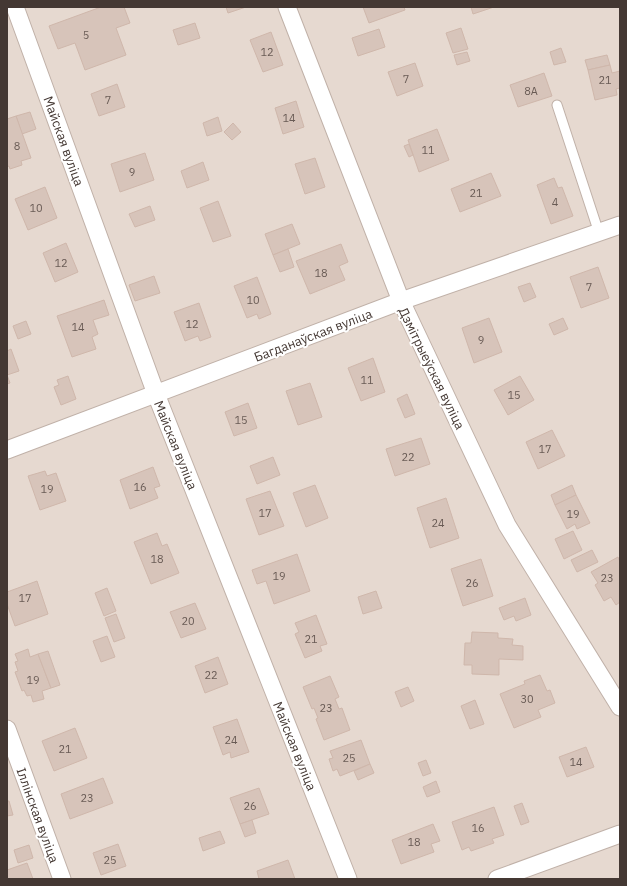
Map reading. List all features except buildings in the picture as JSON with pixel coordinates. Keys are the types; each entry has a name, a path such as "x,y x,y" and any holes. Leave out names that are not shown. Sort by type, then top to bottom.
{"street":[{"name":"Майская вуліца","path":"15,7 156,394 348,879"},
{"name":"Дзмітрыеўская вуліца","path":"290,8 401,301 507,525 620,707"},
{"name":"Багданаўская вуліца","path":"7,450 401,301 620,225"},
{"name":"Іллінская вуліца","path":"7,729 62,879"},
{"path":"497,879 620,834"}],"lane":[{"path":"557,105 599,233"}],"shaded area":[{"path":"7,7 620,7 620,879 7,879"}]}
